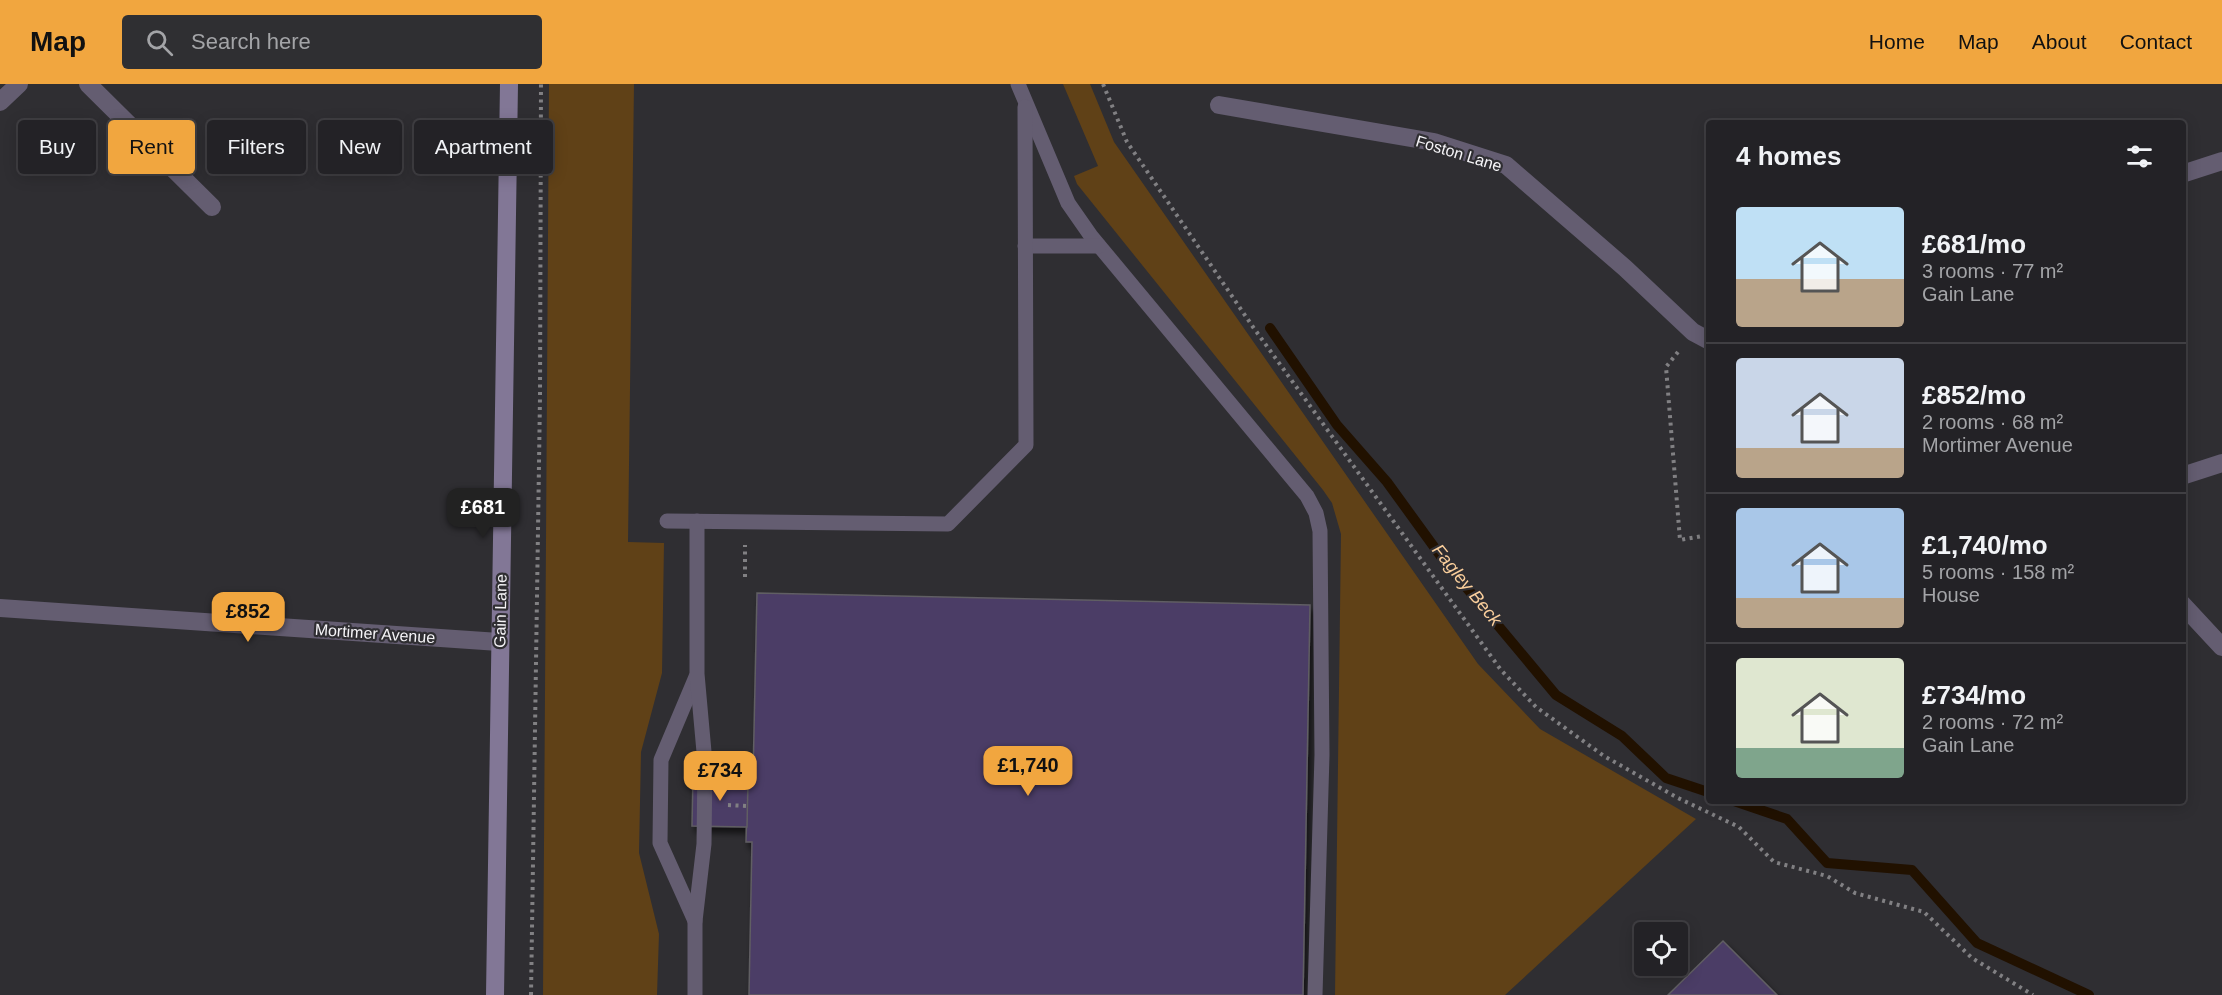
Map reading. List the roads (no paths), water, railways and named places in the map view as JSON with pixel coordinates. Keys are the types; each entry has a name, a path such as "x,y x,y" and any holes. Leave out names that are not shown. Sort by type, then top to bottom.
{"street":[{"path":"0,102 19,84"},
{"path":"88,84 212,207"},
{"name":"Gain Lane","path":"495,995 509,84"},
{"name":"Foston Lane","path":"1219,105 1434,142 1506,165 1701,336"},
{"path":"2186,173 2222,161"},
{"path":"2186,474 2208,465 2222,463"},
{"name":"Mortimer Avenue","path":"0,608 499,642"},
{"path":"2186,608 2222,646"}],"lane":[{"path":"1018,84 1068,203 1099,246 1307,495 1316,513 1320,531 1322,755 1315,995"},
{"path":"668,521 948,524 1026,446 1025,101"},
{"path":"1025,246 1099,246"},
{"path":"695,995 696,921 704,844 705,763 697,674 697,521"},
{"path":"696,921 660,843 661,760 697,674"}],"waterway":[{"name":"Fagley Beck","path":"1270,328 1337,425 1387,482 1445,562 1556,695 1622,736 1666,778 1706,791"},
{"name":"Fagley Beck","path":"1743,804 1787,819 1827,863 1912,870 1977,943 2089,995"}]}
